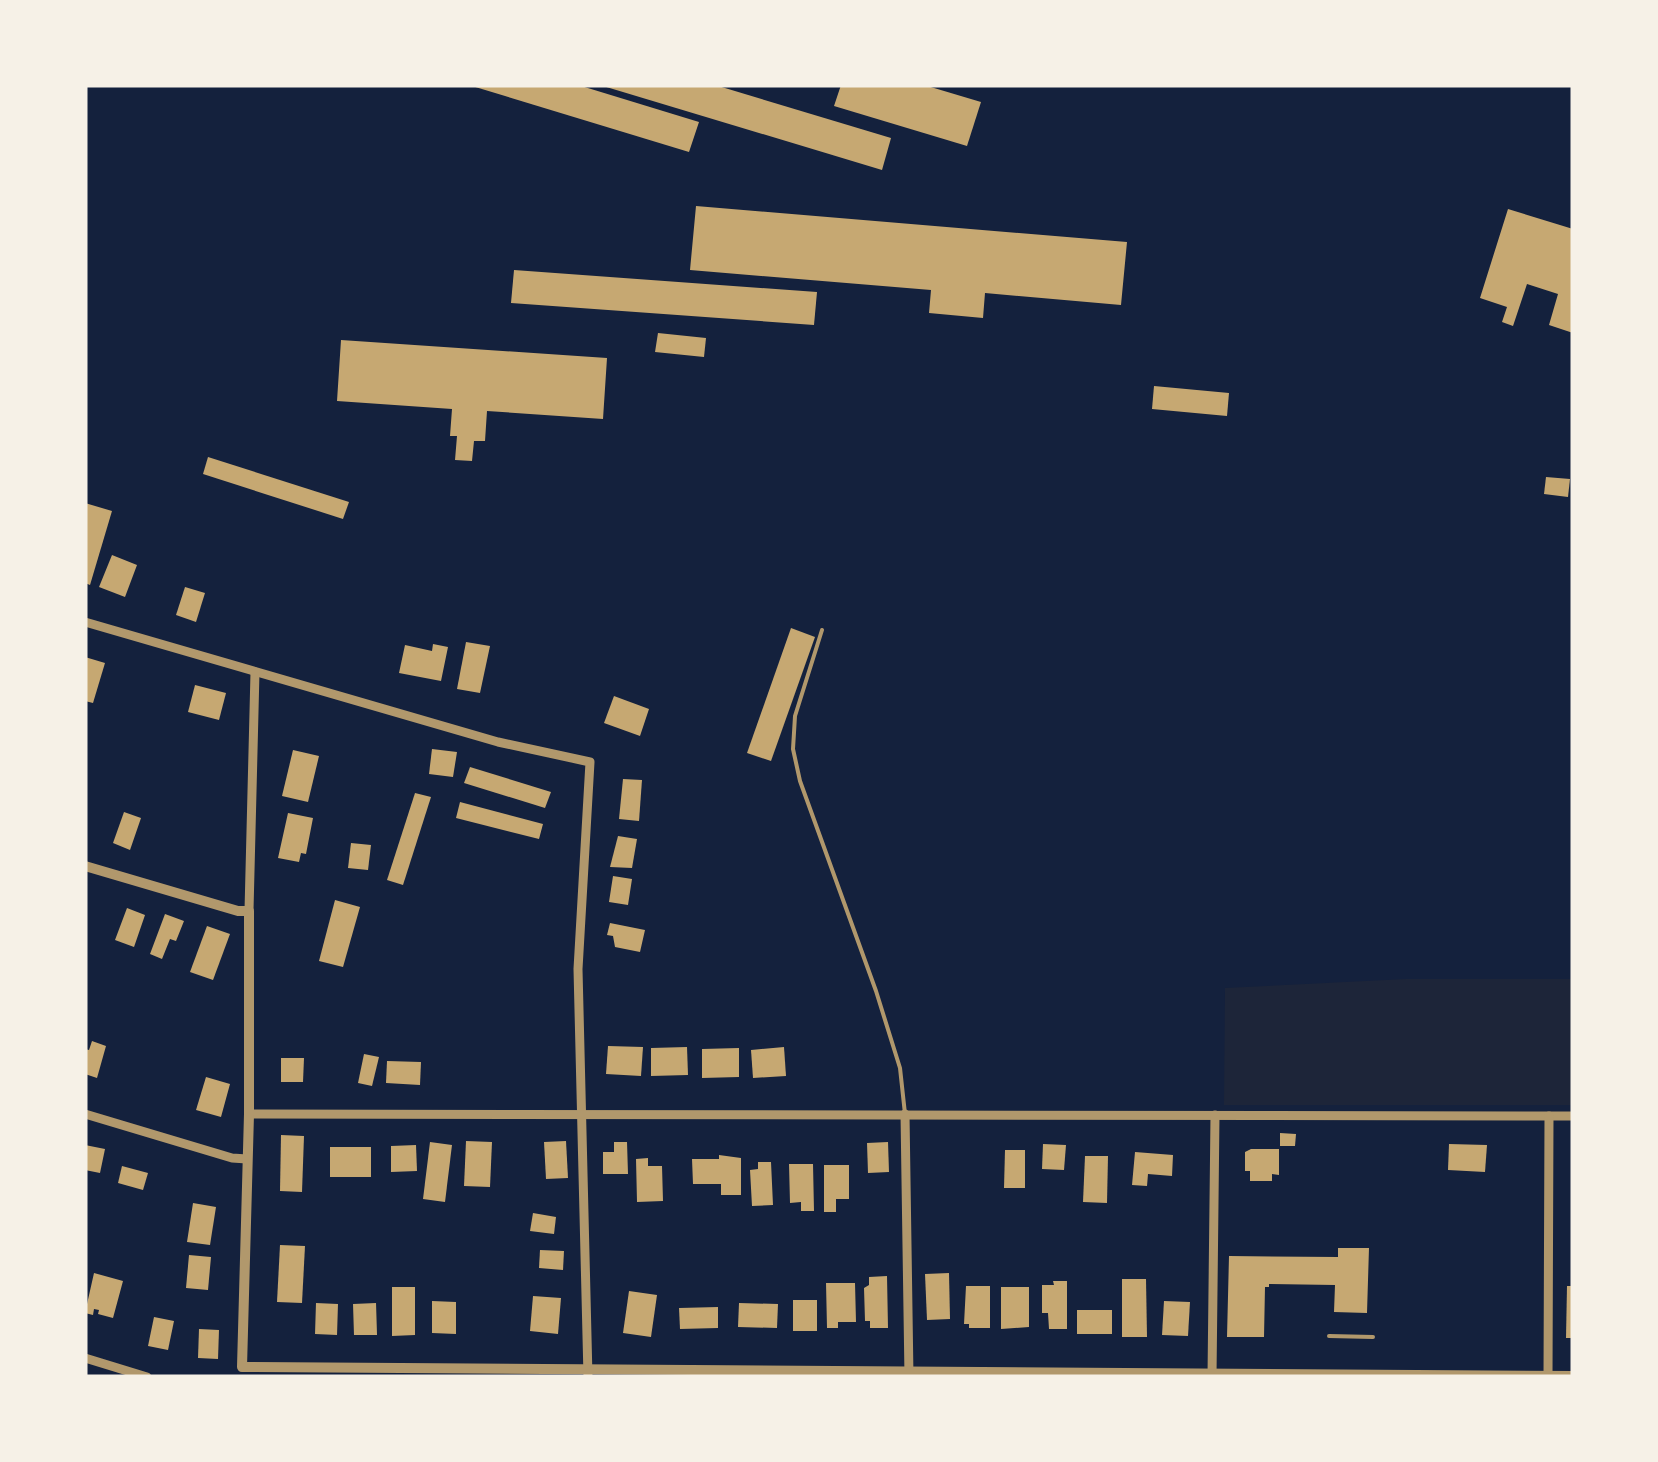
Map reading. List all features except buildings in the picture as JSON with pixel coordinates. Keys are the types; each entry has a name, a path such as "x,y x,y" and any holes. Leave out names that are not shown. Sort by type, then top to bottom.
{"street":[{"path":"85,622 498,742 590,762 578,969 588,1374"},
{"path":"254,672 249,1114 241,1372 1573,1376"},
{"path":"85,866 249,911"},
{"path":"85,1114 232,1158 247,1159"},
{"path":"249,1114 1573,1116"},
{"path":"905,1114 909,1374"},
{"path":"1212,1374 1216,1114"},
{"path":"1548,1376 1549,1116"},
{"path":"85,1358 147,1377"}],"lane":[{"path":"822,630 795,716 793,749 800,781 900,1068 905,1114"},
{"path":"1328,1336 1373,1338"}],"shaded area":[{"path":"1406,979 1573,979 1573,1105 1224,1105 1225,988"}]}
